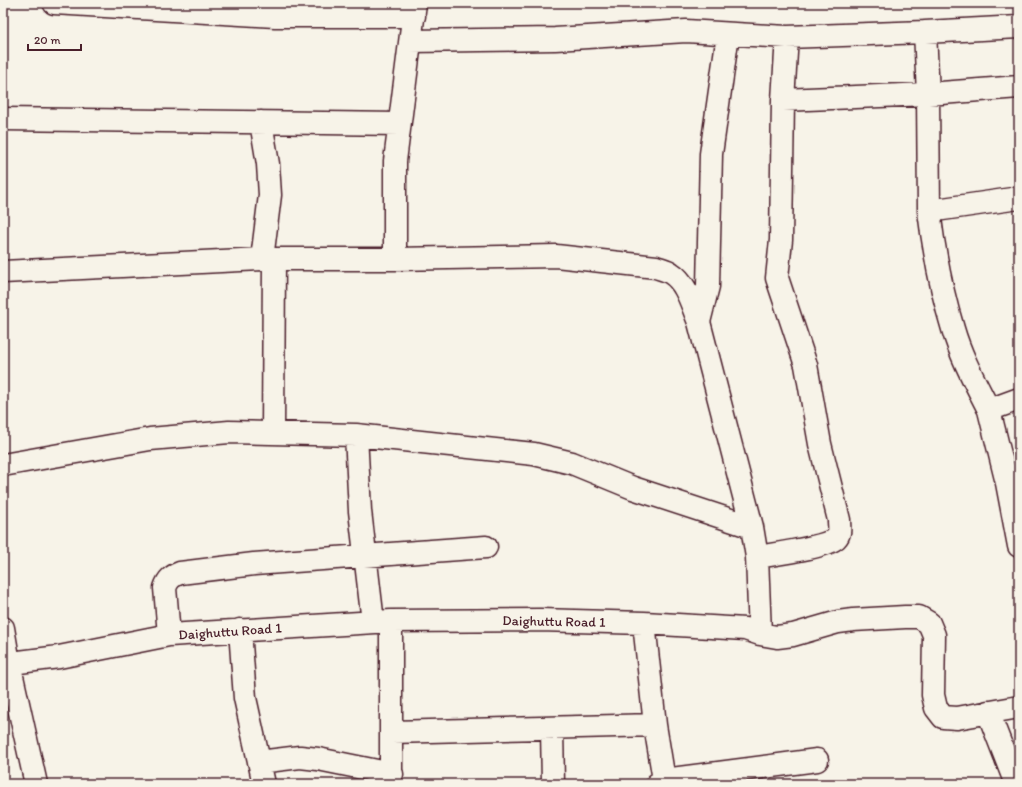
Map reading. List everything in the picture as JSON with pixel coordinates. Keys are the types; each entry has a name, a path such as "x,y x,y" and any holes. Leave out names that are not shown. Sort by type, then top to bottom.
{"street":[{"path":"54,3 276,16 415,10 395,161 395,259"},
{"path":"411,41 555,39 686,32 787,37 1019,27"},
{"path":"925,32 928,94 929,211 936,262 953,329 976,384 989,410 1013,482 1019,546"},
{"path":"699,322 708,286 711,154 728,34"},
{"path":"757,557 820,545 837,537 840,532 839,520 820,444 806,365 777,278 781,240 783,100 787,37"},
{"path":"783,100 928,94 1019,87"},
{"path":"3,119 399,124"},
{"path":"261,122 268,164 270,195 268,259 273,433"},
{"path":"929,211 1019,198"},
{"path":"3,272 268,259 395,259 556,256 656,267 671,273 682,284 699,322 752,527 757,557 760,634"},
{"path":"989,410 1019,399"},
{"path":"3,465 150,438 229,432 356,435 534,454 572,463 633,488 752,527"},
{"path":"259,762 300,757 318,759 392,779 392,732 382,621 365,556 360,511 356,435"},
{"path":"169,635 165,588 167,581 176,574 254,564 486,547"},
{"name":"Daighuttu Road 1","path":"6,664 59,657 169,635 382,621 540,620 644,623 745,629 760,634 777,637 793,635 838,622 919,617 929,623 934,635 933,695 936,708 943,716 957,718 1019,707"},
{"path":"644,623 660,782 817,760"},
{"path":"3,628 6,664 36,784"},
{"path":"240,630 245,698 264,784"},
{"path":"988,712 1016,784"},
{"path":"392,732 655,725"},
{"path":"552,728 553,784"}]}
